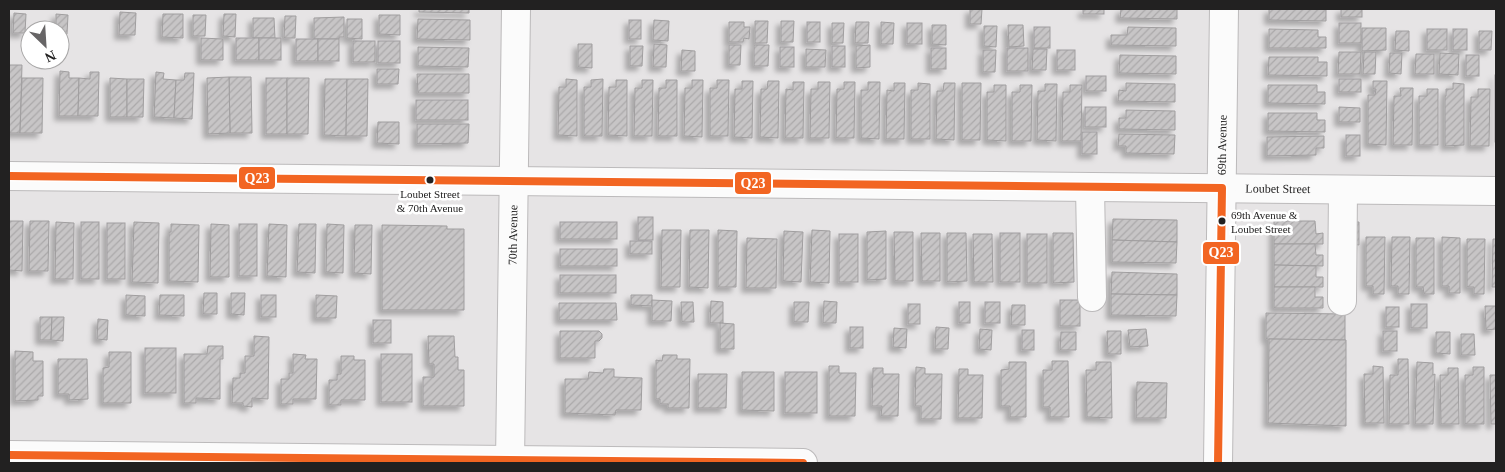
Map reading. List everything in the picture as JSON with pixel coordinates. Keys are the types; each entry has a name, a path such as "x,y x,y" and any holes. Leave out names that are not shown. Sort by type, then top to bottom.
{"street":[{"name":"70th Avenue","path":"510,462 516,9"},
{"name":"69th Avenue","path":"1218,463 1224,9"},
{"name":"Loubet Street","path":"9,176 1496,192"},
{"path":"1090,187 1092,296"},
{"path":"1342,301 1343,190"},
{"path":"9,455 510,462 804,463"}],"building":[{"path":"419,9 469,9 469,13 419,12"},
{"path":"970,9 982,9 981,24 970,24"},
{"path":"1083,9 1104,9 1104,14 1083,14"},
{"path":"1121,9 1177,9 1177,19 1120,18"},
{"path":"1269,9 1326,9 1326,21 1269,20"},
{"path":"1341,9 1362,9 1362,17 1341,17"},
{"path":"120,12 136,13 135,35 119,35"},
{"path":"14,13 26,14 26,20 20,20 20,33 13,33"},
{"path":"56,14 68,15 68,20 56,20"},
{"path":"163,14 183,14 183,38 162,37"},
{"path":"224,14 236,14 235,37 223,36"},
{"path":"193,15 206,15 205,36 193,36"},
{"path":"379,15 400,15 400,35 379,34"},
{"path":"285,16 296,16 295,38 284,38"},
{"path":"344,17 344,37 339,37 339,39 314,39 314,18"},
{"path":"253,18 274,18 275,38 253,38"},
{"path":"347,19 362,19 362,39 347,38"},
{"path":"418,19 470,20 470,40 417,39"},
{"path":"629,20 641,20 641,39 629,39"},
{"path":"654,20 669,21 668,41 653,40"},
{"path":"755,21 768,21 767,43 755,43"},
{"path":"781,21 794,21 793,42 781,42"},
{"path":"729,22 744,22 744,27 750,27 749,39 744,38 743,42 729,42"},
{"path":"807,22 820,22 820,42 807,42"},
{"path":"856,22 869,22 868,43 855,43"},
{"path":"881,22 894,23 893,44 881,44"},
{"path":"832,23 844,23 843,43 832,43"},
{"path":"907,23 922,23 922,44 907,44"},
{"path":"1339,23 1361,23 1361,43 1339,43"},
{"path":"932,25 946,25 946,45 932,44"},
{"path":"1008,25 1023,25 1024,46 1009,47"},
{"path":"984,26 997,26 996,47 984,46"},
{"path":"1034,27 1050,27 1050,48 1034,48"},
{"path":"1128,27 1176,28 1176,46 1111,45 1111,35 1127,35"},
{"path":"1362,28 1386,28 1386,50 1362,51"},
{"path":"1269,29 1318,30 1318,37 1326,37 1326,48 1269,48"},
{"path":"1427,29 1447,29 1447,50 1427,50"},
{"path":"1453,29 1467,29 1467,50 1453,50"},
{"path":"1396,31 1409,31 1409,51 1395,50"},
{"path":"1479,31 1492,31 1491,50 1479,50"},
{"path":"201,38 223,39 223,60 201,60"},
{"path":"236,38 259,38 259,60 236,60"},
{"path":"259,38 281,38 281,60 259,60"},
{"path":"296,39 318,39 318,61 296,61"},
{"path":"318,39 339,39 339,61 318,61"},
{"path":"353,41 375,41 375,62 353,62"},
{"path":"378,41 400,41 400,63 378,63"},
{"path":"578,44 592,44 592,68 578,67"},
{"path":"654,44 667,45 666,67 653,67"},
{"path":"729,45 741,45 740,65 729,65"},
{"path":"754,45 769,45 768,66 754,66"},
{"path":"870,45 870,67 856,68 856,46"},
{"path":"630,46 643,46 642,66 630,66"},
{"path":"832,46 845,46 845,67 832,67"},
{"path":"418,47 469,48 468,67 418,66"},
{"path":"780,47 794,47 794,67 780,67"},
{"path":"931,48 946,48 946,69 931,69"},
{"path":"1007,48 1028,48 1028,71 1007,71"},
{"path":"806,49 826,50 825,67 806,67"},
{"path":"1033,49 1047,49 1046,70 1032,70"},
{"path":"682,50 695,51 695,71 681,71"},
{"path":"983,50 996,50 995,72 983,72"},
{"path":"1057,50 1075,50 1075,70 1057,70"},
{"path":"1339,52 1361,52 1360,74 1338,74"},
{"path":"1364,52 1376,52 1375,74 1363,74"},
{"path":"1390,53 1402,53 1401,74 1389,73"},
{"path":"1440,53 1459,54 1458,75 1439,74"},
{"path":"1416,54 1434,54 1434,74 1415,74"},
{"path":"1120,55 1176,56 1176,74 1119,73"},
{"path":"1466,55 1479,55 1479,76 1466,76"},
{"path":"1269,57 1318,57 1318,62 1327,62 1327,76 1268,75"},
{"path":"9,65 20,65 20,70 22,70 20,133 9,133"},
{"path":"377,69 399,69 398,84 377,84"},
{"path":"60,71 69,72 69,78 79,78 78,116 59,116"},
{"path":"90,72 99,72 98,116 78,116 79,78 90,79"},
{"path":"156,72 164,73 163,79 176,80 174,118 154,117"},
{"path":"185,73 194,73 192,119 174,118 176,80 184,80"},
{"path":"417,74 469,74 469,93 418,93"},
{"path":"1496,75 1496,142 1495,142"},
{"path":"1086,76 1106,76 1106,91 1086,91"},
{"path":"229,77 251,77 252,133 230,133"},
{"path":"229,77 230,133 208,134 207,78"},
{"path":"22,78 43,78 42,133 20,133"},
{"path":"110,78 127,79 127,117 110,117"},
{"path":"266,78 287,78 287,134 266,134"},
{"path":"287,78 309,78 308,134 287,134"},
{"path":"127,79 144,79 143,117 127,117"},
{"path":"325,79 347,79 346,136 324,135"},
{"path":"347,79 368,79 367,136 346,136"},
{"path":"566,79 577,80 577,136 558,135 559,87 566,87"},
{"path":"603,79 602,136 584,136 584,87 591,87 591,80"},
{"path":"1339,79 1361,79 1361,92 1339,92"},
{"path":"616,80 627,80 627,136 608,135 609,87 616,87"},
{"path":"642,80 653,80 652,136 634,136 635,88 642,88"},
{"path":"666,80 677,80 677,136 658,136 659,88 666,88"},
{"path":"692,80 703,80 702,137 684,136 685,88 692,88"},
{"path":"717,80 729,80 728,136 710,136 710,88 717,88"},
{"path":"742,81 753,81 752,138 734,137 735,89 742,89"},
{"path":"768,81 779,81 778,138 760,137 761,89 767,89"},
{"path":"1373,81 1387,81 1386,145 1368,144 1368,95 1375,95 1376,89 1373,89"},
{"path":"793,82 804,82 803,138 785,138 786,89 793,90"},
{"path":"818,82 830,82 829,138 810,138 811,89 818,89"},
{"path":"844,82 855,82 854,138 836,138 837,89 844,89"},
{"path":"868,82 880,82 879,139 861,138 861,90 868,90"},
{"path":"894,83 905,83 904,139 886,139 887,90 894,91"},
{"path":"918,83 930,84 930,139 911,139 911,90 918,90"},
{"path":"944,83 955,83 954,140 936,139 937,91 943,91"},
{"path":"962,83 981,83 980,140 962,140"},
{"path":"1126,83 1175,84 1175,102 1118,101 1119,90 1126,91"},
{"path":"1453,83 1464,84 1464,145 1445,146 1445,96 1446,89 1453,89"},
{"path":"1045,84 1057,84 1056,141 1037,140 1038,91 1045,91"},
{"path":"994,85 1006,85 1006,141 987,140 987,92 994,92"},
{"path":"1020,85 1032,85 1031,141 1012,141 1012,92 1020,92"},
{"path":"1070,85 1082,85 1081,141 1062,141 1063,92 1070,92"},
{"path":"1268,85 1317,85 1317,92 1325,92 1325,104 1268,103"},
{"path":"1400,88 1413,88 1412,145 1393,145 1394,96 1401,96"},
{"path":"1427,89 1438,89 1438,145 1419,145 1419,96 1427,96"},
{"path":"1478,89 1490,89 1489,146 1470,146 1471,97 1478,97"},
{"path":"416,100 468,100 468,120 416,120"},
{"path":"1085,107 1106,107 1106,127 1085,127"},
{"path":"1339,107 1360,108 1360,122 1339,122"},
{"path":"1126,110 1175,111 1175,130 1119,129 1119,118 1126,118"},
{"path":"1268,113 1317,113 1317,120 1325,120 1325,132 1268,131"},
{"path":"378,122 399,122 399,144 377,143"},
{"path":"417,124 469,124 468,143 417,144"},
{"path":"1082,132 1097,132 1097,154 1082,154"},
{"path":"1119,134 1175,135 1174,154 1126,153 1126,146 1118,146"},
{"path":"1346,135 1360,135 1360,156 1346,156"},
{"path":"1324,136 1324,148 1316,148 1316,155 1267,156 1267,137"},
{"path":"638,217 653,217 653,240 638,240"},
{"path":"1113,219 1177,220 1177,242 1112,240"},
{"path":"9,221 23,221 22,271 9,270"},
{"path":"30,221 49,221 48,271 29,271"},
{"path":"1274,221 1315,221 1316,234 1323,233 1323,244 1274,244"},
{"path":"56,222 74,223 73,279 55,279"},
{"path":"81,222 99,222 99,279 81,279"},
{"path":"134,222 159,223 158,283 132,282"},
{"path":"560,222 617,222 617,239 560,239"},
{"path":"1349,222 1359,222 1359,245 1349,244"},
{"path":"107,223 125,223 125,279 107,279"},
{"path":"171,224 199,225 198,282 169,281 169,232 171,232"},
{"path":"211,224 229,225 229,277 210,277"},
{"path":"239,224 257,224 257,276 239,276"},
{"path":"269,224 287,225 286,277 267,276"},
{"path":"299,224 316,224 315,273 297,272"},
{"path":"327,224 344,225 343,273 326,272"},
{"path":"355,225 372,225 371,274 354,273"},
{"path":"382,225 447,226 447,229 464,229 464,310 382,310"},
{"path":"662,230 681,230 680,287 661,287"},
{"path":"690,230 709,230 708,288 689,287"},
{"path":"718,230 737,231 736,287 718,287"},
{"path":"812,230 830,231 829,283 810,282"},
{"path":"784,231 803,232 801,282 783,281"},
{"path":"886,231 886,279 867,280 867,232"},
{"path":"894,232 913,232 913,281 895,281"},
{"path":"921,233 940,233 940,281 922,281"},
{"path":"947,233 966,233 967,281 947,282"},
{"path":"1000,233 1020,233 1020,282 1000,282"},
{"path":"1053,233 1073,233 1074,282 1053,283"},
{"path":"839,234 858,234 858,282 839,282"},
{"path":"973,234 992,234 993,282 974,282"},
{"path":"1027,234 1047,234 1047,283 1027,283"},
{"path":"1366,237 1385,237 1384,294 1373,294 1373,286 1366,286"},
{"path":"1392,237 1410,237 1409,294 1398,294 1398,286 1391,286"},
{"path":"1442,237 1460,238 1460,293 1449,293 1449,286 1442,286"},
{"path":"747,238 777,239 776,288 746,288"},
{"path":"1416,238 1434,238 1434,294 1424,294 1423,287 1416,287"},
{"path":"1467,239 1485,239 1484,294 1474,294 1474,287 1467,287"},
{"path":"1493,239 1496,239 1496,287 1492,287"},
{"path":"1112,240 1177,242 1176,263 1112,262"},
{"path":"630,241 652,241 652,254 630,254"},
{"path":"1274,244 1315,244 1316,255 1323,255 1323,266 1274,265"},
{"path":"560,249 617,249 617,266 560,266"},
{"path":"1274,265 1316,266 1316,277 1323,277 1323,287 1274,287"},
{"path":"1112,272 1177,274 1177,295 1111,294"},
{"path":"560,275 616,275 616,293 560,293"},
{"path":"1274,287 1315,287 1315,297 1323,297 1323,308 1274,308"},
{"path":"204,293 217,293 217,314 203,314"},
{"path":"231,293 245,293 244,315 231,314"},
{"path":"1111,294 1177,295 1176,316 1111,315"},
{"path":"126,295 145,296 145,316 126,315"},
{"path":"160,295 184,295 184,316 159,315"},
{"path":"261,295 276,295 276,317 261,317"},
{"path":"316,295 337,296 336,318 316,318"},
{"path":"631,295 652,295 652,306 631,305"},
{"path":"652,300 672,301 671,321 652,321"},
{"path":"1060,300 1080,300 1080,326 1060,326"},
{"path":"711,301 723,302 723,323 710,323"},
{"path":"824,301 837,302 836,323 823,323"},
{"path":"681,302 693,302 694,322 682,322"},
{"path":"794,302 809,302 808,322 794,322"},
{"path":"959,302 970,302 970,323 959,323"},
{"path":"985,302 1000,302 1000,323 985,323"},
{"path":"559,303 616,303 617,320 559,320"},
{"path":"908,304 920,304 920,324 908,324"},
{"path":"1411,304 1427,304 1427,328 1411,328"},
{"path":"1012,305 1025,305 1025,325 1011,325"},
{"path":"1485,306 1496,306 1496,329 1486,330"},
{"path":"1386,307 1399,307 1399,327 1386,327"},
{"path":"1266,313 1345,314 1345,340 1266,339"},
{"path":"40,317 52,317 51,340 40,340"},
{"path":"52,317 64,317 63,341 51,340"},
{"path":"98,319 108,320 107,340 97,339"},
{"path":"373,320 391,320 391,343 373,343"},
{"path":"720,323 734,324 734,349 720,349"},
{"path":"850,327 863,327 863,348 850,348"},
{"path":"936,327 949,328 948,349 935,349"},
{"path":"894,328 907,329 906,348 893,347"},
{"path":"980,329 992,330 991,350 979,349"},
{"path":"1146,329 1148,346 1130,347 1128,330"},
{"path":"1022,330 1034,330 1034,350 1022,350"},
{"path":"560,331 599,331 602,334 602,338 599,341 595,341 595,358 560,358"},
{"path":"1107,331 1121,331 1121,354 1108,354"},
{"path":"1383,331 1397,331 1397,351 1383,351"},
{"path":"1061,332 1076,332 1076,350 1060,350"},
{"path":"1436,332 1450,332 1450,354 1436,353"},
{"path":"1461,334 1474,334 1475,355 1461,355"},
{"path":"254,336 269,337 268,399 252,398 252,407 243,406 243,403 232,403 233,378 240,378 240,373 245,373 245,356 254,356"},
{"path":"428,336 454,336 455,357 458,357 458,370 464,370 464,406 423,406 423,377 434,377 434,364 429,364"},
{"path":"1269,339 1346,340 1346,426 1268,423"},
{"path":"208,346 223,346 223,359 220,359 220,399 196,398 196,403 184,403 184,354 207,354"},
{"path":"145,348 176,348 176,393 145,393"},
{"path":"15,351 33,352 33,361 43,361 43,396 38,396 38,400 15,401"},
{"path":"109,352 131,352 131,403 103,403 103,368 109,367"},
{"path":"293,354 306,355 305,359 317,359 316,399 293,399 293,404 281,404 281,379 289,379 289,373 293,373"},
{"path":"381,354 412,354 412,402 381,402"},
{"path":"663,355 677,355 677,359 690,359 689,408 668,408 668,404 660,404 660,399 656,399 656,360 662,361"},
{"path":"341,356 354,356 354,360 365,360 365,400 341,400 341,405 329,405 329,380 337,380 337,374 341,374"},
{"path":"58,359 87,359 88,399 69,400 69,394 58,394"},
{"path":"1398,359 1408,359 1409,424 1389,424 1390,375 1398,375"},
{"path":"1052,361 1068,361 1069,417 1050,417 1050,407 1043,407 1043,370 1052,370"},
{"path":"1009,362 1026,362 1026,417 1010,417 1010,406 1001,406 1001,370 1009,369"},
{"path":"1096,362 1111,362 1112,418 1087,417 1086,370 1096,370"},
{"path":"1417,362 1433,363 1433,375 1435,374 1433,424 1415,424"},
{"path":"829,366 839,366 839,373 856,373 855,416 829,416"},
{"path":"1373,366 1383,367 1384,423 1365,423 1364,374 1373,374"},
{"path":"916,367 925,368 925,374 942,374 941,419 921,419 921,406 915,406"},
{"path":"1473,367 1484,367 1484,424 1465,424 1465,375 1473,375"},
{"path":"873,368 883,368 883,374 899,374 898,416 881,416 882,406 872,406"},
{"path":"1448,368 1458,368 1459,424 1441,424 1440,375 1448,375"},
{"path":"604,369 614,369 614,377 642,378 641,410 616,410 615,415 565,413 565,379 588,379 589,372 603,373"},
{"path":"959,369 968,369 968,375 983,375 982,418 958,418"},
{"path":"742,372 774,372 774,411 742,410"},
{"path":"785,372 817,372 817,413 785,413"},
{"path":"698,374 727,374 726,408 698,408"},
{"path":"1490,375 1496,375 1496,424 1491,424"},
{"path":"1137,382 1167,383 1166,418 1136,418"}],"transit line":[{"name":"Q23","path":"9,176 1222,188 1218,463"},
{"name":"Q23","path":"9,455 803,463"}],"place":[{"name":"Loubet Street & 70th Avenue","path":"430,180"},
{"name":"69th Avenue & Loubet Street","path":"1222,221"}]}
